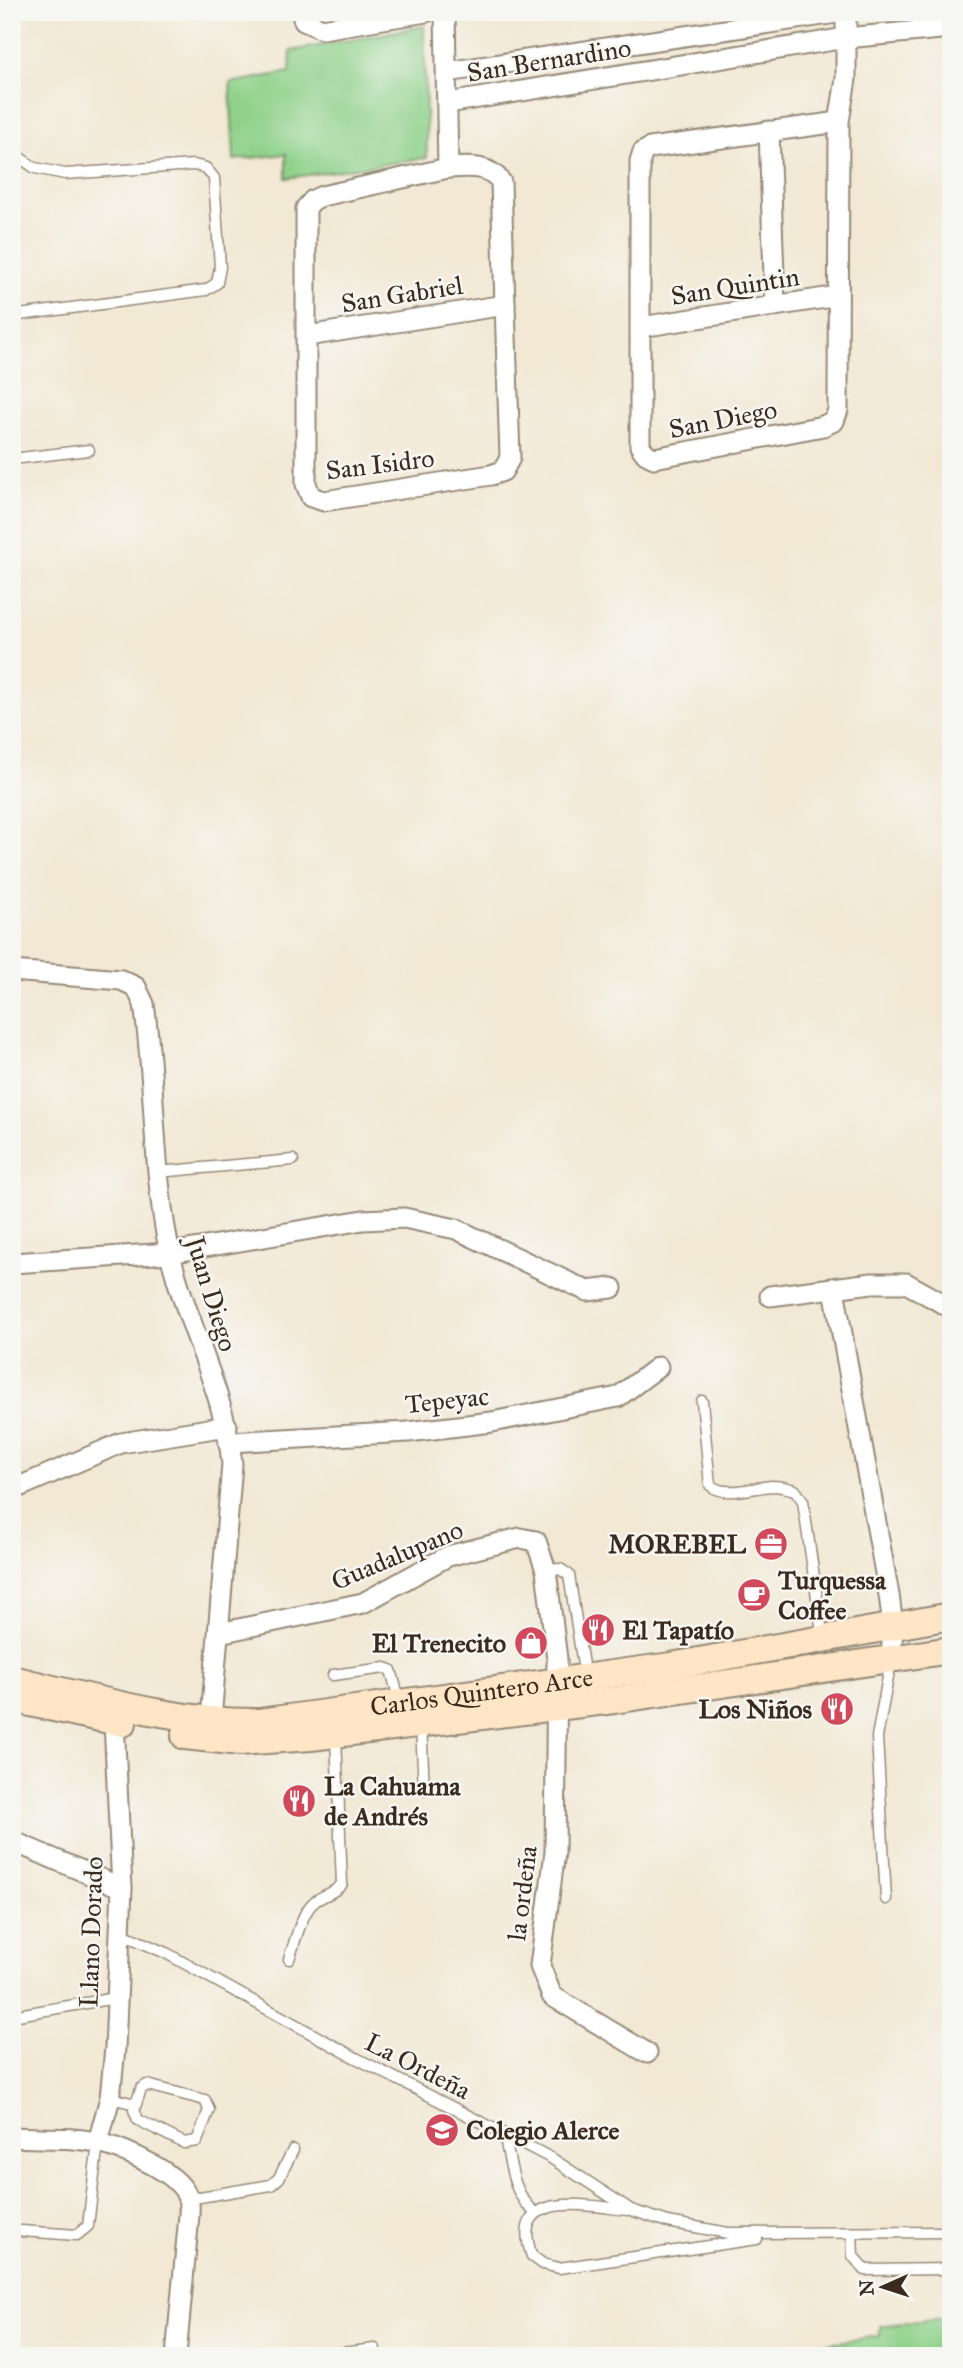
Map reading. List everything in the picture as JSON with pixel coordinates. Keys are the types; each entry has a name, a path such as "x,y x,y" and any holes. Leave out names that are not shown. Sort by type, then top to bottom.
{"main road":[{"name":"Carlos Quintero Arce","path":"585,1690 951,1616"},
{"name":"Carlos Quintero Arce","path":"12,1679 174,1717 210,1731 400,1704 556,1694 891,1660 951,1650"},
{"name":"Carlos Quintero Arce","path":"12,1699 114,1721 275,1740 421,1723 556,1694"}],"street":[{"path":"301,12 304,21 322,29 426,12"},
{"path":"445,12 449,168"},
{"name":"San Bernardino","path":"447,72 839,13"},
{"name":"San Diego","path":"834,123 650,148 643,152 640,160 640,446 646,454 654,458 824,426 834,421 838,410 838,296 834,93 840,39 839,13"},
{"name":"San Bernardino","path":"448,103 840,39 951,28"},
{"path":"538,58 542,87"},
{"path":"769,131 775,306"},
{"name":"San Isidro","path":"449,168 485,168 495,173 500,182 505,305 510,458 503,471 324,501 311,496 306,484 306,208 313,200 449,168"},
{"name":"San Quintin","path":"642,327 838,296"},
{"name":"San Gabriel","path":"307,336 505,305"},
{"name":"Juan Diego","path":"12,971 121,980 136,987 141,994 146,1017 158,1172 170,1253 228,1434 232,1484 210,1731"},
{"path":"12,1263 170,1253 363,1220 404,1218 456,1229 587,1290 612,1288"},
{"path":"770,1296 872,1283 906,1283 951,1308"},
{"path":"834,1289 889,1595 893,1626 891,1660"},
{"name":"Tepeyac","path":"12,1490 121,1443 228,1434 408,1432 492,1423 618,1397 658,1367"},
{"name":"Guadalupano","path":"219,1633 363,1603 448,1556 520,1538 536,1541 546,1570 553,1613 556,1694"},
{"name":"la ordeña","path":"556,1694 555,1852 540,1966 542,1979 551,1996 647,2053"},
{"name":"Llano Dorado","path":"97,2142 110,2098 122,1888 114,1721"},
{"path":"12,1841 122,1888"},
{"path":"12,2137 97,2142 132,2155 167,2173 188,2199 176,2356"}],"lane":[{"path":"12,316 206,290 217,283 220,267 214,178 206,169 194,165 65,174 35,168 19,157"},
{"path":"12,459 89,450"},
{"path":"158,1172 293,1160"},
{"path":"702,1401 710,1485 715,1490 775,1486 795,1490 803,1501 823,1640"},
{"path":"546,1570 561,1569 569,1575 585,1690"},
{"path":"886,1899 877,1737 891,1660"},
{"path":"333,1675 385,1668 391,1670 400,1704"},
{"path":"421,1723 424,1790"},
{"path":"289,1959 308,1909 316,1900 336,1892 342,1884 336,1734"},
{"name":"La Ordeña","path":"120,1933 166,1953 354,2057 551,2158 631,2210 668,2222 728,2233 789,2235 951,2232"},
{"path":"12,2016 115,1998"},
{"path":"147,2085 205,2100 209,2110 200,2138 184,2143 138,2120 134,2110 136,2104 141,2090 147,2085"},
{"path":"110,2098 136,2104"},
{"path":"505,2134 516,2189 524,2204 536,2213"},
{"path":"22,2231 77,2235 88,2226 97,2142"},
{"path":"188,2199 271,2185 279,2178 293,2150"},
{"path":"631,2210 564,2205 546,2207 536,2213 527,2231 532,2256 543,2264 559,2268 789,2235"},
{"path":"852,2234 853,2256 865,2270 951,2269"},
{"path":"317,2356 375,2348"}],"green space":[{"path":"424,26 427,158 286,178 286,154 234,160 230,83 290,72 291,51"},
{"path":"951,2317 951,2356 804,2356 803,2347 880,2336 880,2326"}],"place":[{"name":"MOREBEL","path":"771,1544"},
{"name":"Turquessa Coffee","path":"754,1595"},
{"name":"El Tapatío","path":"598,1630"},
{"name":"El Trenecito","path":"531,1643"},
{"name":"Los Niños","path":"837,1709"},
{"name":"La Cahuama de Andrés","path":"299,1801"},
{"name":"Colegio Alerce","path":"442,2130"}]}
